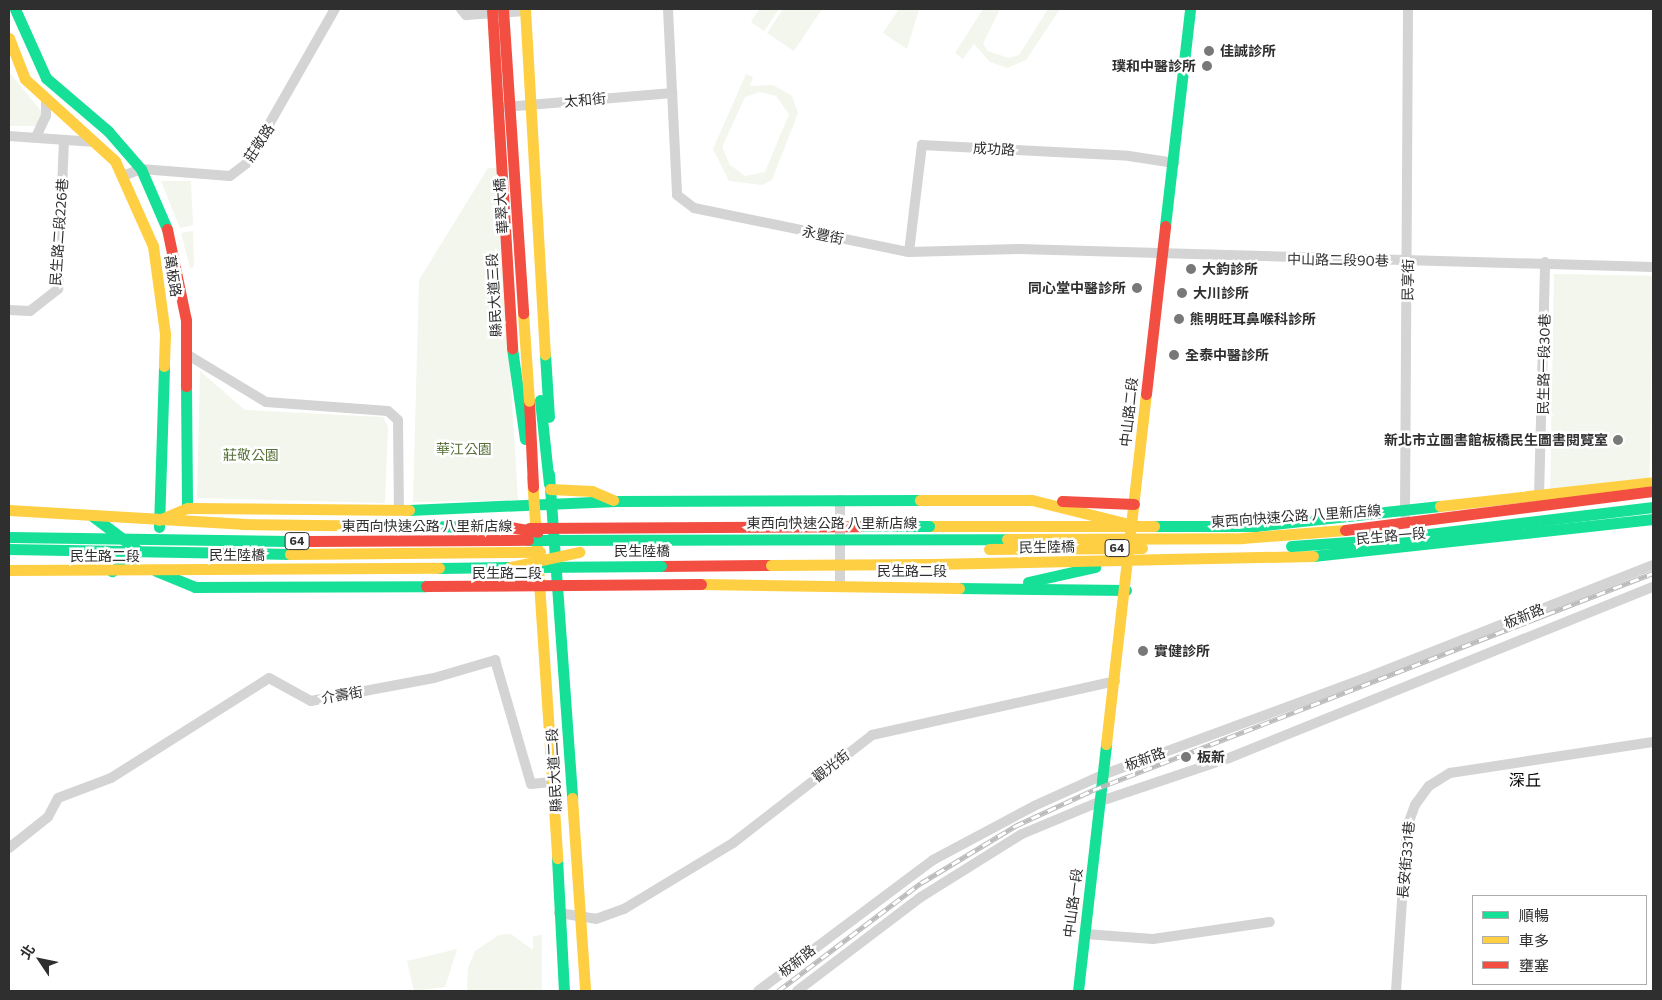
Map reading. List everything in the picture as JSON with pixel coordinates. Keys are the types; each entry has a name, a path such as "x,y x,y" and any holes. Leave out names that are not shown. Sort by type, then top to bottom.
{"main road":[{"name":"萬板路","path":"15,9 46,78 108,131 141,169 168,231 186,320 188,355 187,508"},
{"name":"華翠大橋","path":"503,9 534,401"},
{"name":"中山路二段","path":"1098,818 1105,774 1126,590 1161,256 1174,163 1190,9"},
{"name":"華翠大橋","path":"521,10 534,401"},
{"path":"521,10 531,105 546,329 550,486"},
{"name":"縣民大道三段","path":"492,12 511,343 536,507 540,548"},
{"name":"萬板路","path":"9,38 25,80 46,102 96,142 123,176 153,246 162,290 159,520 156,571"},
{"path":"534,401 554,506"},
{"path":"533,487 534,401"},
{"name":"民生路一段","path":"1132,525 1256,526 1405,513 1653,482"},
{"path":"550,486 592,491 616,501"},
{"name":"東西向快速公路 八里新店線","path":"9,537 585,540 1242,538 1379,527 1653,491"},
{"path":"9,510 88,513 159,520 187,508 399,510 536,507 616,501 840,500 1032,500 1134,504"},
{"path":"1032,500 1132,525"},
{"name":"縣民大道二段","path":"554,506 578,914 585,991"},
{"name":"東西向快速公路 八里新店線","path":"9,549 339,555 1247,549 1380,540 1653,508"},
{"path":"88,513 135,548 127,563 107,573"},
{"name":"民生路一段","path":"1129,559 1261,560 1404,551 1653,519"},
{"name":"民生陸橋","path":"159,520 355,527 510,528 1132,525"},
{"path":"510,528 585,540"},
{"name":"縣民大道二段","path":"540,548 551,782 564,991"},
{"path":"510,567 579,552"},
{"name":"民生陸橋","path":"156,571 930,564 1129,559"},
{"name":"民生路二段","path":"1008,587 1129,559"},
{"name":"民生路二段","path":"9,570 107,573 156,571 195,587 560,588 840,585 1126,590"},
{"name":"中山路一段","path":"1078,991 1098,818"}],"street":[{"name":"莊敬路","path":"123,176 141,169 230,176 247,164 335,9"},
{"path":"462,9 466,16 521,10"},
{"name":"永豐街","path":"668,9 677,195 682,201 694,208 909,252 1019,249 1161,256"},
{"name":"民享街","path":"1404,551 1408,260 1408,9"},
{"name":"太和街","path":"498,108 672,93"},
{"path":"36,137 46,116 46,102"},
{"path":"9,136 96,142"},
{"name":"民生路二段226巷","path":"9,310 30,311 58,289 64,140"},
{"name":"成功路","path":"909,252 922,145 1130,156 1174,163"},
{"name":"中山路二段90巷","path":"1161,256 1545,262 1653,266"},
{"name":"民生路一段30巷","path":"1539,496 1545,262"},
{"path":"188,355 266,402 388,411 398,420 399,510"},
{"path":"840,500 840,585"},
{"name":"板新路","path":"758,991 933,860 1105,774 1366,678 1653,565"},
{"name":"板新路","path":"797,991 922,897 1006,843 1101,801 1229,758 1653,587"},
{"name":"介壽街","path":"9,848 48,817 58,798 111,778 269,678 311,701 434,678 496,660 531,784 551,782"},
{"name":"觀光街","path":"559,912 578,914 596,919 649,894 733,843 872,735 1115,681"},
{"name":"長安街331巷","path":"1396,991 1407,826 1414,805 1429,786 1450,773 1653,742"},
{"path":"1085,934 1153,939 1270,922"}],"green space":[{"path":"759,9 779,9 764,31 751,22"},
{"path":"783,9 822,9 794,51 767,33"},
{"path":"899,9 919,9 907,49 883,33"},
{"path":"983,9 1000,9 983,44 988,51 1009,58 1019,55 1048,9 1060,9 1026,60 1007,68 990,62 974,44 963,59 955,53"},
{"path":"9,72 42,112 37,126 9,126"},
{"path":"746,74 753,77 750,86 773,85 792,96 798,113 772,180 762,185 729,181 713,149","holes":["760,92 776,96 789,114 765,172 745,176 730,165 722,147 745,97"]},
{"name":"華江公園","path":"488,168 498,168 518,500 413,502 419,280"},
{"path":"161,181 191,181 193,225 180,228"},
{"path":"193,231 194,267 190,268 181,233"},
{"path":"1554,274 1653,276 1649,491 1550,489"},
{"name":"莊敬公園","path":"200,371 245,410 383,417 388,427 385,503 197,498"},
{"path":"511,934 533,950 533,936 542,935 542,991 467,991 468,968 475,951 499,935"},
{"path":"457,949 445,987 414,991 407,961"}],"railway":[{"path":"778,991 921,883 1015,826 1093,790 1653,573"}],"traffic: fast":[{"path":"15,9 46,78 108,131 141,169 167,229"},
{"path":"1165,226 1190,9"},
{"path":"512,348 525,439"},
{"path":"545,354 549,417"},
{"path":"159,527 164,366"},
{"path":"186,386 187,508"},
{"path":"540,400 549,484"},
{"path":"549,474 572,798"},
{"path":"409,510 616,501 920,500"},
{"path":"1154,526 1256,526 1440,506"},
{"path":"1291,546 1380,540 1653,507"},
{"path":"91,515 135,548 133,558 112,571"},
{"path":"1313,556 1653,519"},
{"path":"404,526 510,527"},
{"path":"859,526 929,526"},
{"path":"9,537 307,541"},
{"path":"528,540 1007,539"},
{"path":"9,549 290,554"},
{"path":"536,567 661,566"},
{"path":"439,568 510,567"},
{"path":"1028,582 1095,567"},
{"path":"156,571 195,587 426,586"},
{"path":"959,588 1126,590"},
{"path":"1078,991 1106,744"},
{"path":"557,858 564,991"}],"traffic: slow":[{"path":"525,9 545,354"},
{"path":"9,38 25,79 115,161 153,246 165,334 164,366"},
{"path":"523,313 529,401"},
{"path":"1106,744 1146,394"},
{"path":"532,477 557,858"},
{"path":"1440,506 1653,482"},
{"path":"550,489 592,491 613,500"},
{"path":"920,500 1032,500 1132,525"},
{"path":"159,520 187,508 409,510"},
{"path":"9,510 242,524 404,526"},
{"path":"929,526 1154,526"},
{"path":"1007,539 1242,538 1345,530"},
{"path":"989,549 1142,548"},
{"path":"290,554 540,552"},
{"path":"510,567 579,552"},
{"path":"930,564 1313,556"},
{"path":"771,565 930,564"},
{"path":"9,570 439,568"},
{"path":"701,584 959,588"},
{"path":"572,798 585,991"}],"traffic: jam":[{"path":"492,9 512,348"},
{"path":"503,9 523,313"},
{"path":"1146,394 1165,226"},
{"path":"167,229 186,320 186,386"},
{"path":"529,401 533,487"},
{"path":"1345,530 1653,491"},
{"path":"1062,501 1134,504"},
{"path":"529,528 859,526"},
{"path":"510,527 538,532"},
{"path":"307,541 528,540"},
{"path":"661,566 771,565"},
{"path":"426,586 701,584"}],"place":[{"name":"佳誠診所","path":"1209,51"},
{"name":"璞和中醫診所","path":"1207,66"},
{"name":"大鈞診所","path":"1191,269"},
{"name":"同心堂中醫診所","path":"1137,288"},
{"name":"大川診所","path":"1182,293"},
{"name":"熊明旺耳鼻喉科診所","path":"1179,319"},
{"name":"全泰中醫診所","path":"1174,355"},
{"name":"新北市立圖書館板橋民生圖書閱覽室","path":"1618,440"},
{"name":"實健診所","path":"1143,651"},
{"name":"板新","path":"1186,757"}],"district":[{"name":"深丘","path":"1525,780"}]}
